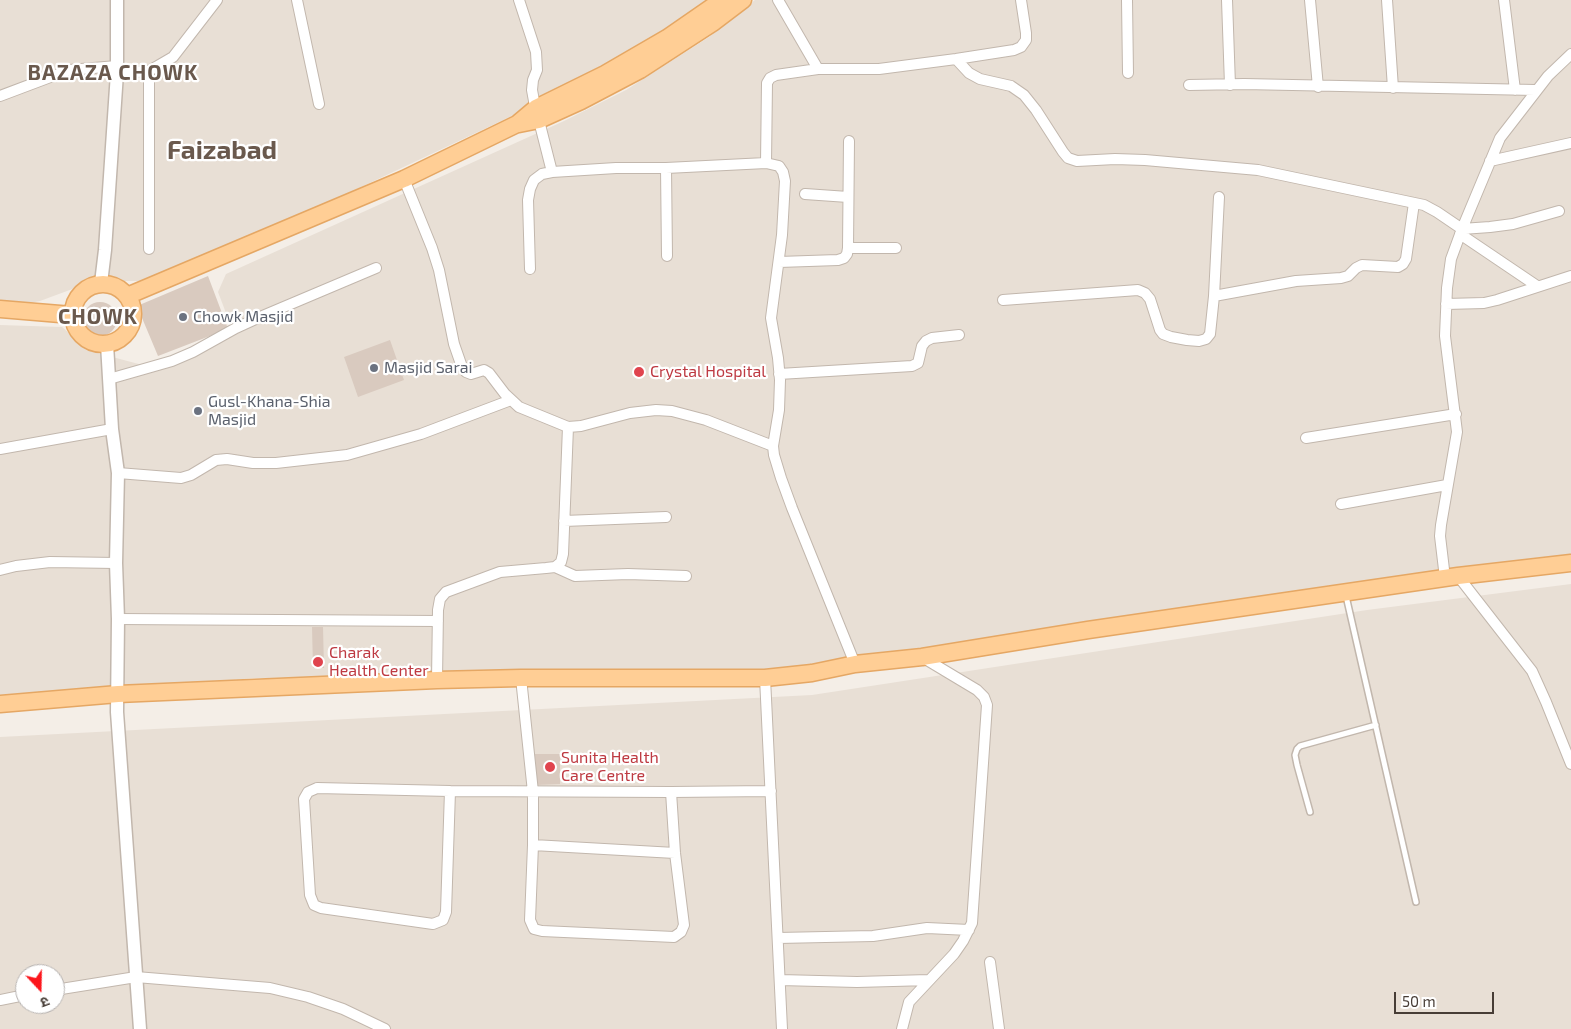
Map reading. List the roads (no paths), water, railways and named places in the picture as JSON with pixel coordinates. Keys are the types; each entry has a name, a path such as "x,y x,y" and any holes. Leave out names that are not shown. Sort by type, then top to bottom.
{"main road":[{"path":"127,296 404,179 538,114 667,38 722,0"},
{"path":"538,114 581,101 640,70 714,22 742,0"},
{"path":"101,284 111,285 120,289 132,305 131,326 125,334 107,344 86,339 76,329 72,315 73,307 80,293 93,285 101,284"},
{"path":"0,309 72,315"},
{"path":"0,704 118,694 437,680 765,678 812,673 855,664 922,657 1088,630 1452,577 1571,564"}],"street":[{"path":"101,284 117,69 117,0"},
{"path":"0,96 69,70 117,69 149,71 173,57 217,0"},
{"path":"297,0 319,104"},
{"path":"519,0 538,62 532,90 552,172"},
{"path":"778,0 818,69"},
{"path":"766,163 767,83 776,74 818,69 879,69 1014,50 1022,47 1026,40 1021,0"},
{"path":"1127,0 1129,32 1128,73"},
{"path":"1227,0 1230,85"},
{"path":"1310,0 1318,87"},
{"path":"1387,0 1392,88"},
{"path":"1504,0 1515,90"},
{"path":"1571,54 1535,90 1500,138 1461,232 1449,269 1445,321 1446,348 1456,414 1456,443 1440,525 1440,536 1452,577 1532,671 1571,764"},
{"path":"956,59 969,73 980,80 1011,86 1024,95 1068,158 1077,161 1115,158 1258,170 1424,205 1437,212 1461,232 1537,286"},
{"path":"149,71 149,250"},
{"path":"1189,85 1535,90"},
{"path":"779,262 838,260 844,258 848,248 849,141"},
{"path":"1490,162 1571,143"},
{"path":"530,270 528,200 534,180 542,174 616,168 666,168 766,163 778,166 783,172 782,235 771,318 779,374 779,410 773,446 781,478 792,508 855,664"},
{"path":"666,168 668,256"},
{"path":"404,179 432,248 445,295 454,344 466,372 471,374 484,370 490,373 505,394 519,407 568,427 581,426 630,413 656,410 672,411 706,420 773,446"},
{"path":"805,194 848,197"},
{"path":"1003,300 1138,290 1145,293 1150,300 1163,334 1199,341 1206,339 1210,334 1214,296 1219,197"},
{"path":"1214,296 1296,280 1341,278 1348,276 1362,265 1398,267 1406,259 1414,203"},
{"path":"1461,232 1513,224 1559,210"},
{"path":"848,248 896,248"},
{"path":"109,379 172,361 260,317 376,268"},
{"path":"1446,304 1497,300 1571,276"},
{"path":"779,374 912,366 918,363 922,346 926,341 932,338 959,335"},
{"path":"107,344 112,429 118,473 116,563 118,619 117,712 140,1029"},
{"path":"118,473 181,478 191,475 216,460 228,459 253,463 276,463 347,455 421,434 511,400"},
{"path":"1306,438 1456,414"},
{"path":"555,567 560,562 563,554 568,427"},
{"path":"0,448 112,429"},
{"path":"1341,504 1447,485"},
{"path":"564,521 666,517"},
{"path":"0,570 44,562 116,563"},
{"path":"437,680 438,610 440,599 446,592 500,572 555,567 575,576 628,574 686,576"},
{"path":"118,619 438,621"},
{"path":"902,1029 909,1002 954,954 969,930 973,916 987,705 984,697 977,690 922,657"},
{"path":"521,678 534,792 530,920 534,929 542,931 674,937 681,932 684,925 675,853 671,792"},
{"path":"765,678 782,1029"},
{"path":"450,791 446,912 443,920 433,924 322,908 314,905 310,895 304,799 308,792 317,788 534,792 771,791"},
{"path":"533,845 675,853"},
{"path":"778,938 873,936 927,928 969,930"},
{"path":"990,962 999,1029"},
{"path":"65,988 136,976 270,988 308,997 343,1009 384,1029"},
{"path":"780,980 857,982 929,980"},
{"path":"0,1000 15,997"}],"lane":[{"path":"1345,593 1416,902"},
{"path":"1310,812 1297,765 1295,755 1297,749 1300,746 1376,725"}],"place":[{"name":"Chowk Masjid","path":"183,317"},
{"name":"Masjid Sarai","path":"374,368"},
{"name":"Crystal Hospital","path":"639,372"},
{"name":"Gusl-Khana-Shia Masjid","path":"198,411"},
{"name":"Charak Health Center","path":"318,662"},
{"name":"Sunita Health Care Centre","path":"550,767"}],"district":[{"name":"BAZAZA CHOWK","path":"113,73"},
{"name":"Faizabad","path":"222,150"},
{"name":"CHOWK","path":"98,317"}]}
